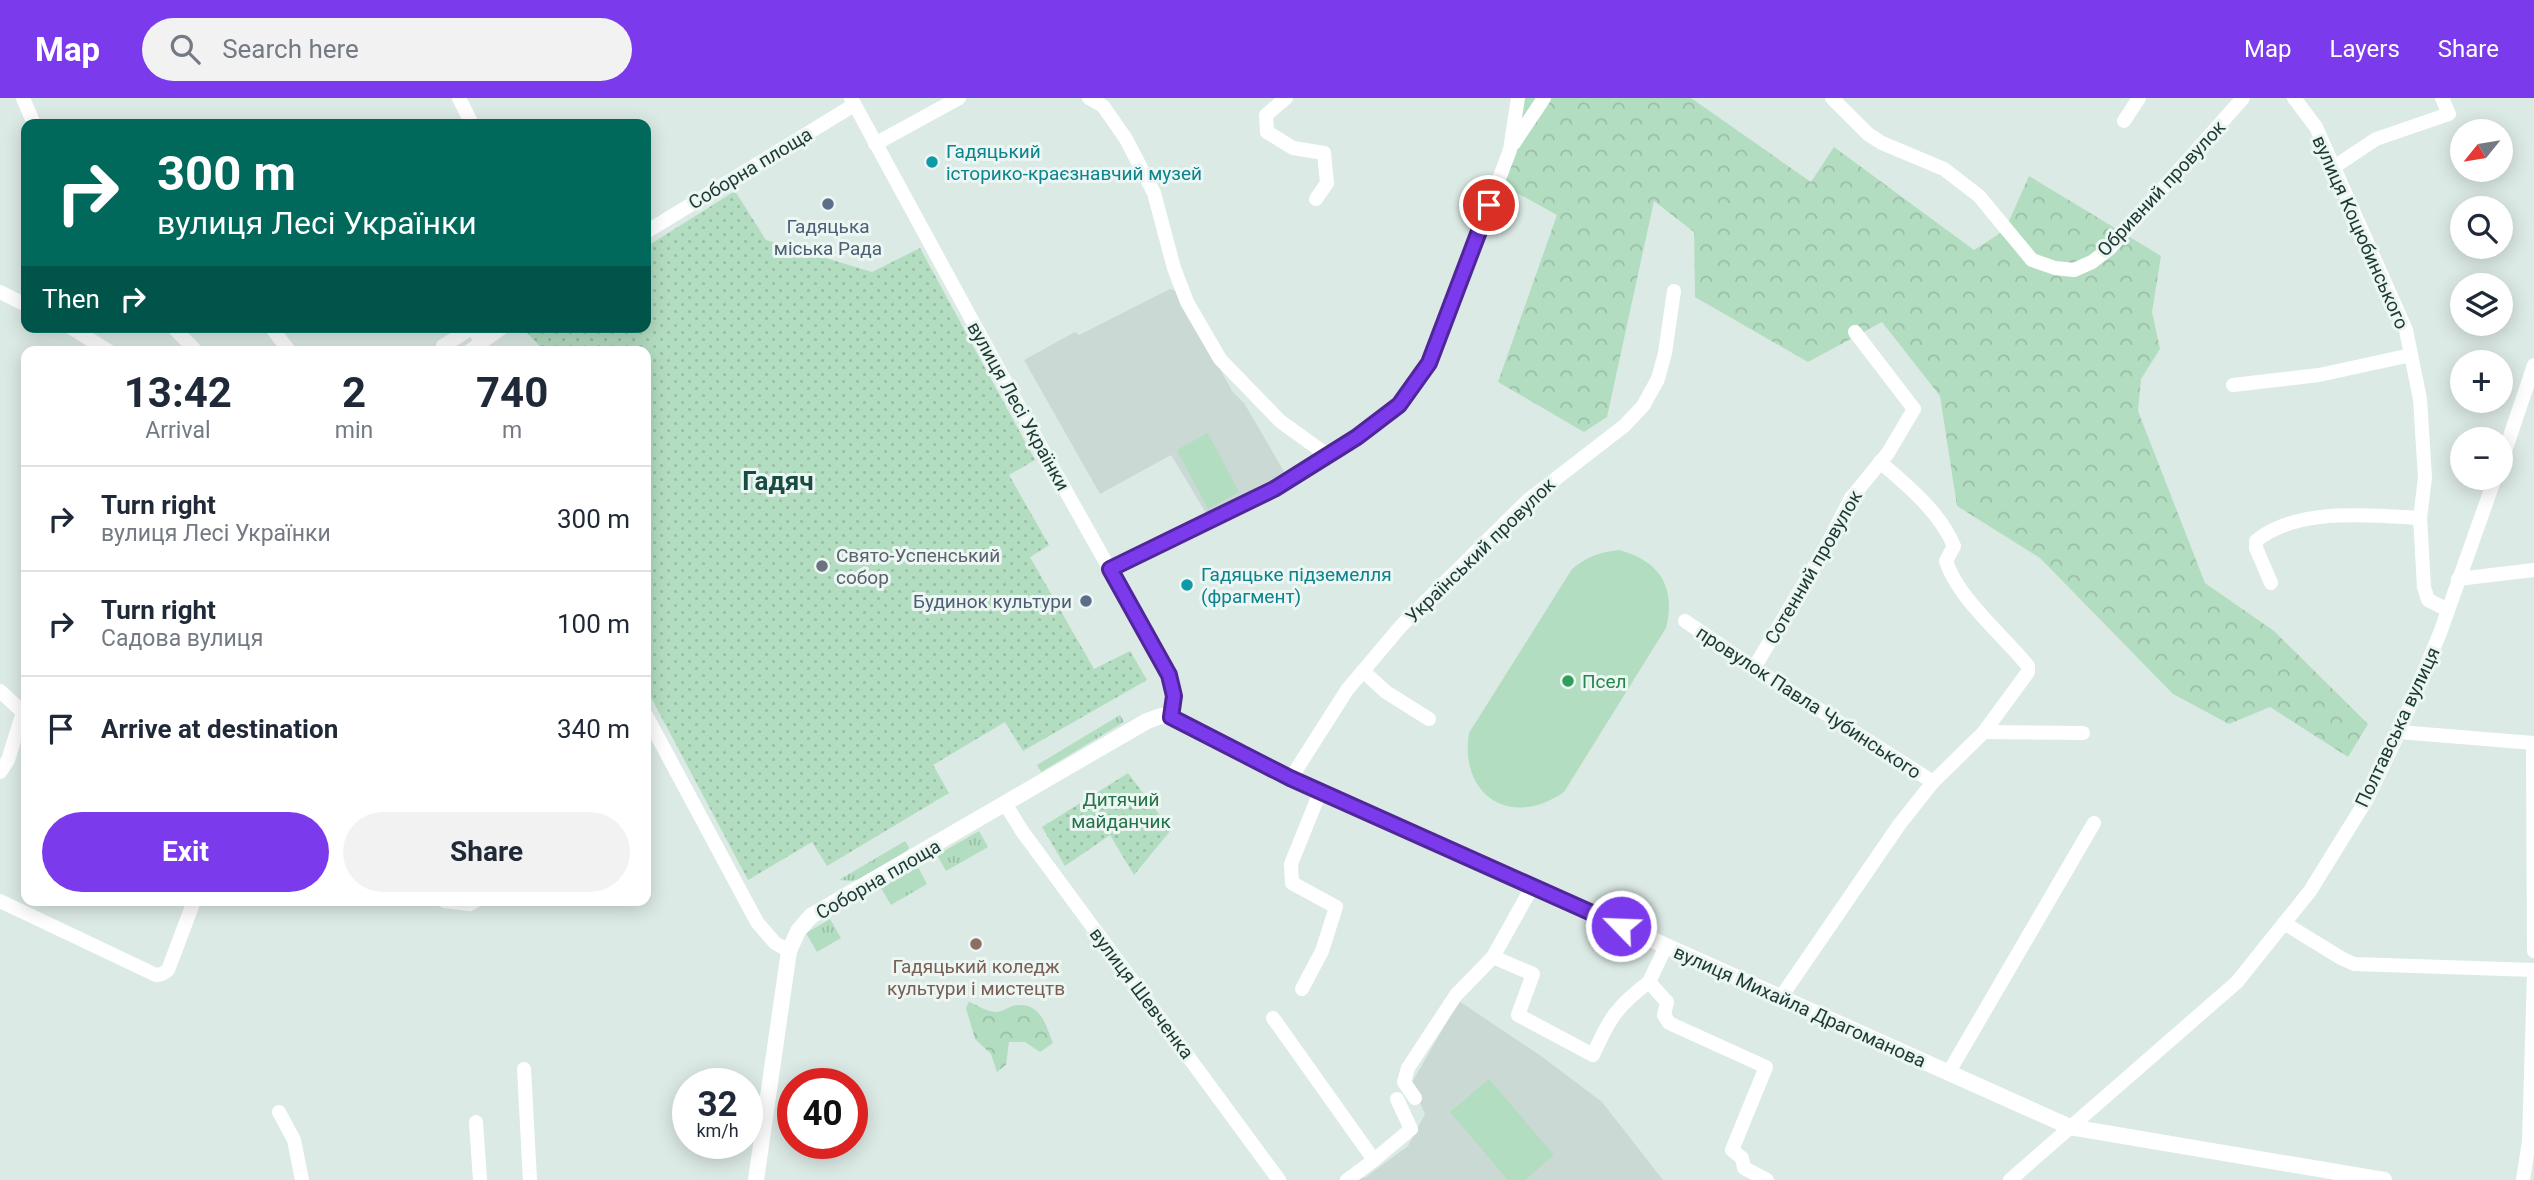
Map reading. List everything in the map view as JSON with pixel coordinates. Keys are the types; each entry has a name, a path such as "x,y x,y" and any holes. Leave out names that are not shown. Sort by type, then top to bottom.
{"street":[{"path":"23,98 32,119"},
{"path":"459,98 470,119"},
{"path":"875,145 959,98"},
{"path":"1089,98 1103,106 1126,139 1154,193 1174,268 1187,302 1220,359 1280,421 1327,455"},
{"path":"1286,98 1266,115 1267,132 1293,148 1324,153 1327,183 1316,199"},
{"path":"1110,569 1274,489 1357,437 1399,405 1429,363 1510,150 1518,98"},
{"path":"1510,150 1544,98"},
{"name":"Обривний провулок","path":"1832,98 1868,134 1882,143 1944,169 1979,196 2032,260 2055,268 2074,270 2092,262 2133,224 2243,98"},
{"path":"2124,121 2139,98"},
{"name":"вулиця Коцюбинського","path":"2294,98 2316,127 2406,330 2420,399 2424,465 2420,518 2424,587 2428,600 2448,610"},
{"path":"2334,167 2376,139 2449,114 2442,98"},
{"name":"вулиця Лесі Українки","path":"853,102 1169,675 1174,696 1171,717"},
{"name":"Соборна площа","path":"651,229 853,102"},
{"name":"Український провулок","path":"1290,778 1347,690 1401,625 1527,501 1624,426 1643,405 1658,379 1665,353 1674,291"},
{"path":"0,292 21,302"},
{"name":"Сотенний провулок","path":"1754,668 1827,545 1851,498 1880,462 1914,409 1855,332"},
{"path":"80,333 100,346"},
{"path":"179,333 191,346"},
{"path":"443,346 463,333"},
{"path":"476,333 481,342"},
{"path":"476,346 494,333"},
{"path":"2233,385 2319,375 2411,355"},
{"path":"2513,427 2534,365"},
{"path":"1781,997 1899,825 1933,782 1984,732 2028,671 2028,666 1963,593 1948,568 1946,561 1954,546 1948,533 1920,497 1880,462"},
{"name":"Полтавська вулиця","path":"2010,1180 2237,982 2311,891 2367,799 2399,732 2448,610 2491,490"},
{"path":"2270,583 2256,548 2256,541 2272,531 2331,515 2420,518"},
{"path":"2458,579 2534,570"},
{"name":"провулок Павла Чубинського","path":"1685,621 1933,782"},
{"path":"1363,671 1386,692 1429,719"},
{"path":"0,691 21,710"},
{"name":"Соборна площа","path":"789,951 798,932 811,916 1147,721 1161,716 1171,717"},
{"name":"вулиця Михайла Драгоманова","path":"1171,717 1320,792 2070,1127 2384,1180"},
{"path":"0,772 8,760 21,722"},
{"path":"651,724 757,922 775,943 789,951 756,1180"},
{"path":"1984,732 2083,733"},
{"path":"2399,732 2533,743 2534,951"},
{"path":"1302,989 1322,951 1336,907 1292,883 1291,863 1320,792"},
{"name":"вулиця Шевченка","path":"1006,805 1022,831 1276,1179"},
{"path":"1949,1072 2094,823"},
{"path":"1415,1098 1404,1082 1408,1068 1456,995 1493,957 1532,887"},
{"path":"0,901 156,975 168,970 192,906"},
{"path":"2284,923 2354,964 2534,973 2529,1141 2523,1180"},
{"path":"1493,957 1533,974 1518,1015 1593,1055 1608,1022 1623,1002 1649,982 1666,946"},
{"path":"1649,982 1667,1002 1664,1015 1669,1023 1766,1067 1732,1150 1742,1158 1744,1168 1767,1180"},
{"path":"1273,1018 1374,1160"},
{"path":"524,1069 530,1180"},
{"path":"1348,1180 1411,1129 1397,1099"},
{"path":"279,1112 294,1140 302,1180"},
{"path":"475,1122 480,1180"}],"shaded area":[{"path":"1170,289 1179,292 1232,391 1244,403 1285,473 1206,513 1171,455 1100,494 1024,360 1075,332 1079,335"},
{"path":"1459,1001 1541,1056 1602,1102 1663,1180 1356,1180 1366,1177 1408,1146 1425,1114 1411,1084"}],"green space":[{"path":"1517,98 1691,98 1811,182 1834,147 1974,250 2005,230 2029,176 2161,256 2152,312 2160,349 2141,379 2138,411 2205,583 2274,631 2368,724 2348,757 2270,707 2229,724 2173,694 2040,558 1957,506 1940,396 1882,322 1808,362 1695,297 1694,232 1654,201 1607,417 1584,432 1498,382 1557,215 1497,182"},
{"path":"735,191 766,240 872,272 920,248 1035,460 1009,475 1049,545 1030,557 1094,669 1130,651 1147,680 1023,751 1005,722 933,765 949,793 827,866 812,842 748,880 651,697 651,346 540,346 527,333 651,333 651,244"},
{"path":"1208,433 1239,492 1208,509 1177,450"},
{"name":"Псел","path":"1619,550 1645,561 1662,578 1669,600 1666,628 1564,792 1544,803 1525,807 1508,806 1493,800 1481,789 1472,774 1468,755 1469,733 1572,569 1594,556"},
{"path":"1120,715 1124,722 1041,772 1037,765"},
{"name":"Дитячий майданчик","path":"1128,773 1171,830 1134,875 1110,835 1065,866 1042,827"},
{"path":"979,831 988,847 946,871 937,855"},
{"path":"905,841 909,847 907,852 860,879 839,880"},
{"path":"918,867 927,884 891,905 881,888"},
{"path":"830,919 841,938 817,952 806,933"},
{"path":"969,1002 996,1012 1015,1005 1026,1005 1041,1017 1053,1043 1040,1052 1025,1042 1009,1042 1006,1065 997,1072 991,1054 975,1039 966,1008"},
{"path":"1489,1079 1554,1155 1525,1180 1508,1180 1450,1112"}],"place":[{"name":"Гадяцький історико-краєзнавчий музей","path":"932,162"},
{"name":"Гадяцька міська Рада","path":"828,204"},
{"name":"Свято-Успенський собор","path":"822,566"},
{"name":"Гадяцьке підземелля (фрагмент)","path":"1187,585"},
{"name":"Будинок культури","path":"1086,601"},
{"name":"Псел","path":"1568,681"},
{"name":"Гадяцький коледж культури і мистецтв","path":"976,944"}],"district":[{"name":"Гадяч","path":"778,481"}],"route":[{"path":"1489,205 1429,363 1399,405 1357,437 1274,489 1110,569 1169,675 1174,696 1171,717 1290,778 1621,926"}]}
